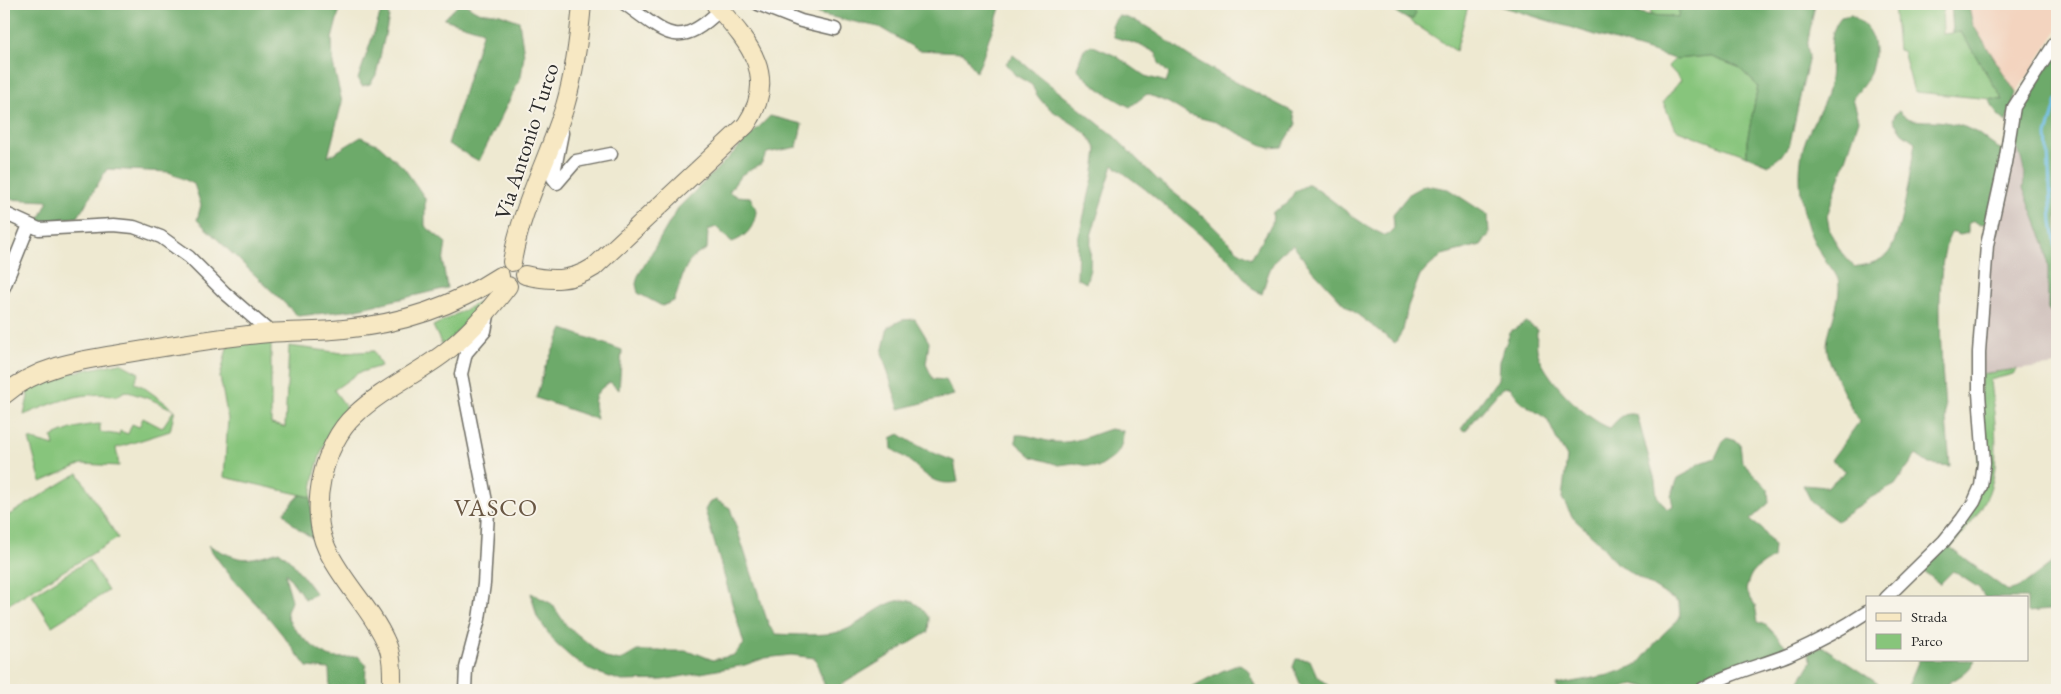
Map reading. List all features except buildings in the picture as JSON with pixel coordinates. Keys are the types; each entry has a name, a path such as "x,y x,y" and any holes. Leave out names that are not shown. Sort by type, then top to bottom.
{"main road":[{"name":"Via Antonio Turco","path":"512,262 525,212 565,106 577,54 582,4"},
{"path":"525,275 544,280 555,280 568,278 588,270 605,257 746,124 758,104 760,92 759,68 750,45 718,7"},
{"path":"4,395 34,375 76,362 190,342 271,333 342,330 377,325 445,305 481,288 504,281 516,286 522,282 525,275 523,268 519,264 512,262 506,264 501,269 504,281 489,310 469,332 442,355 354,416 335,443 323,475 318,502 320,530 340,572 387,642 391,657 392,690"}],"street":[{"path":"625,4 667,32 682,35 700,28 718,7"},
{"path":"758,4 801,21 835,29"},
{"path":"1888,596 1944,541 1977,498 1981,486 1984,453 1979,359 1987,245 2005,163 2014,107 2057,40"},
{"path":"565,106 567,111 553,178 554,181 560,182 576,161 611,154"},
{"path":"4,212 29,225 48,230 114,225 134,227 161,237 189,257 225,293 271,333"},
{"path":"4,287 29,225"},
{"path":"465,690 466,668 483,595 488,512 461,374 466,353 485,330 489,310"},
{"path":"1701,690 1716,682 1807,646 1866,613"}],"shaded area":[{"path":"1968,4 2057,4 2057,31 2016,93 1973,25"},
{"path":"2011,140 2019,151 2025,174 2023,188 2045,245 2048,268 2048,308 2057,320 2057,365 1981,374 1991,246"}],"green space":[{"path":"4,4 341,4 332,39 333,64 342,102 328,157 361,137 379,145 404,168 425,198 425,226 446,243 443,263 447,288 353,310 298,316 197,220 201,205 194,184 169,172 107,169 78,217 38,222 48,201 4,199"},
{"path":"459,4 466,4 479,12 500,14 519,21 524,55 521,77 479,161 448,144 483,31 444,19"},
{"path":"784,4 1001,4 976,72 963,52 918,50 879,27 822,15"},
{"path":"1382,4 1411,4 1416,13 1413,19 1407,19"},
{"path":"1411,4 1462,4 1468,6 1456,51 1407,19 1413,19 1415,14"},
{"path":"1493,4 1594,4 1650,15 1678,17 1680,4 1815,4 1807,46 1809,56 1790,143 1781,156 1769,165 1747,156 1747,141 1758,86 1738,67 1709,56 1675,59"},
{"path":"1652,4 1680,4 1678,17 1650,15"},
{"path":"1894,4 1942,4 1943,34 1961,32 2003,100 1914,92 1903,51 1898,50"},
{"path":"1951,4 1968,4 1973,25 2016,93 2006,122 1997,114 1989,99 2003,100 1961,32 1953,33"},
{"path":"382,9 388,11 389,17 376,75 370,84 362,86 358,79"},
{"path":"1851,15 1859,20 1870,33 1873,41 1874,57 1868,78 1853,98 1859,120 1827,216 1830,232 1841,252 1854,267 1882,259 1889,252 1898,231 1915,142 1902,133 1893,120 1895,114 1899,111 1914,120 1944,122 1964,127 1974,131 2003,150 1989,222 1980,225 1973,220 1968,224 1968,233 1960,235 1952,232 1945,250 1941,276 1940,309 1943,381 1950,466 1929,464 1916,455 1895,485 1870,498 1837,521 1812,503 1803,485 1827,487 1846,471 1831,460 1859,422 1830,363 1827,346 1839,295 1838,279 1818,250 1808,228 1803,205 1800,174 1804,145 1829,86 1833,32 1841,17"},
{"path":"1118,16 1128,18 1148,27 1185,54 1293,112 1296,124 1282,147 1269,148 1216,122 1189,115 1169,103 1147,94 1130,107 1094,85 1077,68 1083,51 1091,45 1116,56 1145,76 1166,82 1169,74 1159,63 1156,53 1143,46 1114,37 1112,25"},
{"path":"2057,46 2057,320 2048,309 2048,268 2045,245 2023,188 2025,174 2019,151 2011,140 2013,119"},
{"path":"1013,55 1115,137 1158,180 1203,216 1238,251 1251,258 1272,224 1273,212 1287,204 1295,191 1309,184 1365,225 1386,236 1394,228 1393,214 1410,193 1425,185 1448,189 1488,215 1489,235 1481,245 1442,255 1420,275 1408,306 1403,330 1395,343 1345,305 1308,265 1293,245 1275,260 1262,294 1254,290 1228,258 1113,165 1091,236 1090,269 1086,283 1077,278 1078,240 1093,178 1097,150 1088,136 1048,108 1036,94 1032,85 1015,75 1006,63"},
{"path":"1709,56 1738,67 1758,86 1747,141 1747,156 1675,129 1663,102 1681,80 1668,66 1675,59"},
{"path":"770,116 802,124 797,147 767,153 761,164 741,175 729,192 736,196 750,197 754,204 756,210 755,217 749,231 741,238 732,242 716,227 708,230 707,249 692,259 684,270 674,301 662,306 638,293 636,284 638,276 678,208"},
{"path":"482,301 476,311 443,347 433,326"},
{"path":"915,319 929,342 926,364 933,379 946,380 954,395 899,409 882,353 888,327 902,320"},
{"path":"1526,322 1537,330 1537,349 1540,360 1556,383 1577,406 1589,416 1610,428 1625,415 1637,415 1655,480 1657,496 1667,509 1673,506 1671,496 1678,478 1698,464 1715,458 1723,441 1727,438 1740,444 1742,462 1768,489 1769,503 1750,520 1762,529 1774,546 1773,558 1754,571 1749,579 1746,591 1755,605 1758,622 1767,626 1788,648 1705,680 1692,690 1647,690 1647,687 1633,684 1617,690 1596,687 1587,690 1558,690 1556,685 1609,675 1637,665 1663,634 1680,618 1679,603 1616,563 1598,541 1573,518 1562,498 1567,457 1547,419 1520,401 1510,387 1502,388 1465,431 1461,429 1498,379 1499,361 1511,331"},
{"path":"563,329 622,350 619,390 610,382 600,390 594,402 597,419 536,398 545,367"},
{"path":"271,342 271,424 285,427 289,346 342,353 374,351 381,366 358,373 334,390 347,408 333,428 322,450 315,473 311,497 224,477 228,419 220,377 228,344"},
{"path":"120,363 139,373 134,383 142,386 175,410 170,431 116,448 119,466 82,464 41,482 29,439 54,446 52,437 75,428 100,424 100,432 119,435 120,431 128,434 132,424 139,427 143,418 162,428 174,410 150,399 125,391 117,396 92,395 69,398 24,415 28,397 27,391 30,389 65,374"},
{"path":"2017,369 2013,374 1990,380 1995,417 1996,445 1993,479 1983,505 1950,549 1946,545 1977,502 1981,374"},
{"path":"1110,429 1123,431 1120,449 1117,454 1098,468 1074,463 1059,465 1032,457 1016,443 1016,435 1049,441 1069,442"},
{"path":"899,434 926,449 954,461 958,482 943,483 932,479 892,449 891,438"},
{"path":"78,473 118,538 4,607 4,518"},
{"path":"300,495 311,497 313,538 293,524 284,512"},
{"path":"716,500 730,508 769,626 776,634 817,635 839,632 848,629 879,609 899,600 909,601 922,609 929,618 928,632 833,690 826,690 815,658 791,655 765,658 745,665 662,680 622,681 592,671 572,658 556,644 537,617 531,593 552,604 566,625 606,658 620,661 637,651 685,651 713,660 734,655 744,644 705,510 709,503"},
{"path":"208,545 228,555 243,559 279,551 291,561 316,594 305,599 286,573 291,600 287,613 289,620 298,633 325,655 338,658 358,656 366,665 365,690 330,690 329,669 307,667 271,621 225,569"},
{"path":"1946,545 2008,591 2020,587 2057,559 2057,604 2050,610 2028,612 2028,596 1984,596 1979,588 1953,571 1940,584 1922,570"},
{"path":"89,560 108,591 52,626 32,595"},
{"path":"1822,646 1883,687 1897,689 1908,686 1918,662 1974,662 1964,674 1939,690 1794,690 1812,661 1807,652"},
{"path":"1296,659 1310,660 1317,676 1333,690 1303,690 1293,667"},
{"path":"1240,664 1248,670 1257,690 1186,690 1222,671"}],"waterway":[{"path":"2057,100 2047,135 2052,222 2057,255"}],"district":[{"name":"VASCO","path":"496,507"}]}
